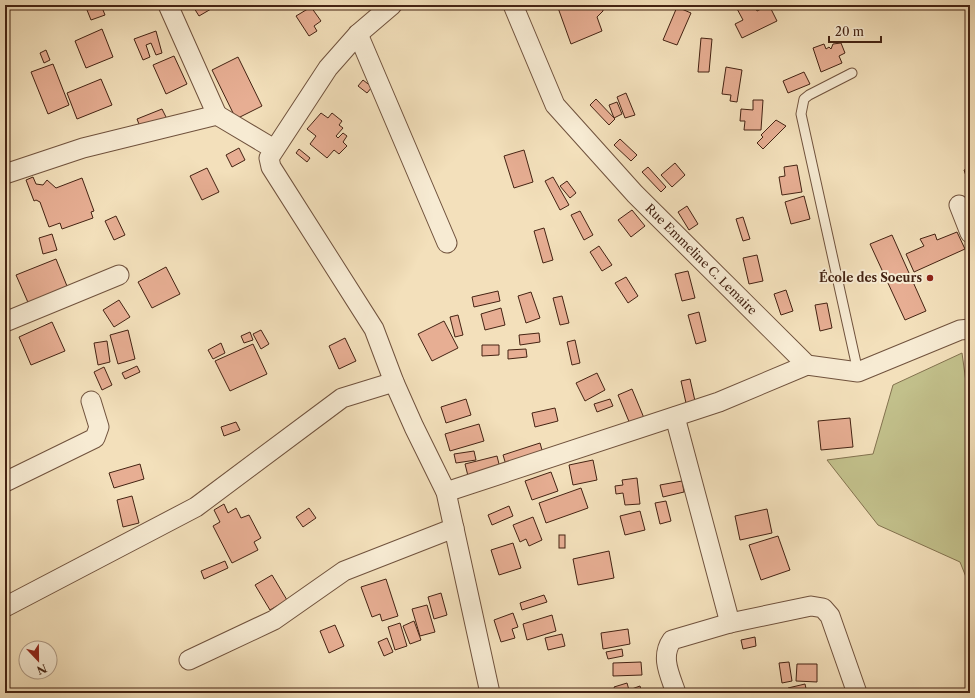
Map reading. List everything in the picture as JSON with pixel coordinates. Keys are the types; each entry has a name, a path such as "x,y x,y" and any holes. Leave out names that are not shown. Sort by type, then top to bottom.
{"street":[{"path":"168,5 216,115 274,149"},
{"path":"392,5 358,34 328,68 269,158 271,167 374,329 394,382 446,492 490,693"},
{"name":"Rue Emmeline C. Lemaire","path":"513,5 555,105 635,194 807,365"},
{"path":"358,34 447,243"},
{"path":"5,174 83,148 216,115"},
{"path":"959,205 969,230"},
{"path":"5,322 119,275"},
{"path":"446,492 719,402 807,365 858,372 960,330 970,328"},
{"path":"5,607 196,507 342,398 394,382"},
{"path":"5,482 96,438 99,428 91,401"},
{"path":"675,417 730,623"},
{"path":"189,660 274,620 344,571 454,528"},
{"path":"676,693 666,658 667,648 672,640 730,623 811,606 823,608 830,616 857,693"}],"lane":[{"path":"852,73 809,95 804,100 801,114 858,372"}],"shaded area":[{"path":"962,353 966,382 970,383 970,587 960,562 878,525 827,460 873,454 893,385"}],"building":[{"path":"85,5 101,5 105,15 91,20"},
{"path":"188,5 211,5 209,6 211,9 199,16 194,8 192,10"},
{"path":"557,5 603,5 603,11 597,17 602,31 571,44"},
{"path":"735,5 754,5 757,11 769,5 777,21 742,38 735,24 743,20"},
{"path":"311,7 321,21 314,26 317,31 309,36 296,16"},
{"path":"677,7 691,13 677,45 663,40"},
{"path":"102,29 113,57 86,68 75,41"},
{"path":"156,31 162,53 156,55 151,43 146,45 150,57 143,60 134,39"},
{"path":"701,38 712,39 709,72 698,72"},
{"path":"841,43 845,53 839,56 842,63 821,72 813,48 824,44 826,49 829,47 831,49 833,44"},
{"path":"46,50 50,60 44,63 40,53"},
{"path":"174,56 187,84 166,94 153,65"},
{"path":"238,57 262,106 236,119 212,70"},
{"path":"53,64 69,105 48,114 31,72"},
{"path":"726,67 742,70 737,102 730,101 731,95 722,94"},
{"path":"804,72 810,84 788,93 783,81"},
{"path":"101,79 112,105 77,119 67,93"},
{"path":"363,80 372,87 367,93 358,86"},
{"path":"626,93 635,115 625,118 617,97"},
{"path":"596,99 615,119 609,125 590,105"},
{"path":"753,100 763,100 761,130 744,130 745,121 740,121 741,109 753,110"},
{"path":"617,102 622,114 614,118 609,105"},
{"path":"162,109 168,121 142,132 137,119"},
{"path":"321,113 328,118 332,113 342,121 339,125 343,128 336,136 338,138 343,133 347,136 343,142 347,146 339,154 334,150 327,158 310,144 316,136 307,129"},
{"path":"776,120 786,126 763,149 757,143 763,137 761,135"},
{"path":"620,139 637,155 631,161 614,145"},
{"path":"239,148 245,160 232,167 226,155"},
{"path":"299,149 310,158 307,162 296,153"},
{"path":"524,150 533,182 514,188 504,156"},
{"path":"675,163 685,175 672,187 661,175"},
{"path":"797,165 802,192 782,195 779,177 785,176 784,167"},
{"path":"648,167 666,187 661,192 642,172"},
{"path":"207,168 219,192 202,200 190,176"},
{"path":"970,168 970,188 964,170"},
{"path":"33,177 36,184 43,185 47,180 56,188 82,178 94,211 91,212 93,218 62,229 60,223 49,227 40,202 36,200 34,201 26,180"},
{"path":"553,177 569,205 560,210 545,181"},
{"path":"567,181 576,193 570,198 560,186"},
{"path":"804,196 810,219 791,224 785,202"},
{"path":"687,206 698,224 689,230 678,212"},
{"path":"632,210 645,226 631,237 618,220"},
{"path":"580,211 593,235 584,240 571,215"},
{"path":"116,216 125,235 114,240 105,221"},
{"path":"743,217 750,239 743,241 736,219"},
{"path":"544,228 553,260 543,263 534,231"},
{"path":"957,232 965,249 914,272 906,254 924,246 920,239 935,234 937,240"},
{"path":"52,234 57,250 43,254 39,238"},
{"path":"892,235 926,311 905,320 870,244"},
{"path":"599,246 612,265 602,271 590,252"},
{"path":"757,255 763,281 749,284 743,258"},
{"path":"56,259 69,291 30,307 16,275"},
{"path":"166,267 180,294 152,308 138,282"},
{"path":"688,271 695,298 682,301 675,274"},
{"path":"626,277 638,296 628,303 615,283"},
{"path":"786,290 793,311 781,315 774,294"},
{"path":"498,291 500,301 474,307 472,297"},
{"path":"531,292 540,318 526,323 518,296"},
{"path":"562,296 569,323 560,325 553,298"},
{"path":"119,300 130,317 114,327 103,310"},
{"path":"827,303 832,328 820,331 815,305"},
{"path":"501,308 505,325 485,330 481,314"},
{"path":"699,312 706,341 696,344 688,315"},
{"path":"458,315 463,335 455,337 450,317"},
{"path":"444,321 458,348 432,361 418,334"},
{"path":"52,322 65,351 31,365 19,337"},
{"path":"128,330 135,359 118,364 110,335"},
{"path":"261,330 269,344 261,349 253,334"},
{"path":"250,332 253,340 244,343 241,336"},
{"path":"539,333 540,342 520,345 519,335"},
{"path":"345,338 356,361 339,369 329,346"},
{"path":"575,340 580,363 572,365 567,342"},
{"path":"107,341 110,362 98,365 94,343"},
{"path":"221,343 225,353 213,359 208,350"},
{"path":"253,344 267,374 230,391 215,361"},
{"path":"482,345 499,345 499,355 482,356"},
{"path":"526,349 527,357 508,359 508,350"},
{"path":"137,366 140,372 125,379 122,373"},
{"path":"104,367 112,385 102,390 94,372"},
{"path":"597,373 605,390 585,401 576,383"},
{"path":"690,379 695,401 686,403 681,381"},
{"path":"632,389 644,418 630,424 618,395"},
{"path":"466,399 471,415 446,423 441,407"},
{"path":"610,399 613,406 597,412 594,404"},
{"path":"555,408 558,421 535,427 532,413"},
{"path":"850,418 853,447 821,450 818,421"},
{"path":"236,422 240,430 224,436 221,427"},
{"path":"479,424 484,441 450,451 445,434"},
{"path":"540,443 544,457 507,468 503,455"},
{"path":"474,451 476,460 456,463 454,454"},
{"path":"497,456 500,468 468,476 465,464"},
{"path":"593,460 597,480 573,485 569,465"},
{"path":"140,464 144,479 114,488 109,473"},
{"path":"551,472 558,491 532,500 525,481"},
{"path":"637,478 640,504 625,505 623,493 616,494 615,486 623,485 622,480"},
{"path":"682,481 684,492 663,497 660,485"},
{"path":"581,488 588,508 546,523 539,503"},
{"path":"132,496 139,523 123,527 117,500"},
{"path":"666,501 671,521 660,524 655,503"},
{"path":"224,504 228,513 236,508 241,518 249,515 261,538 254,542 258,550 232,563 213,526 220,522 214,510"},
{"path":"509,506 513,516 492,525 488,515"},
{"path":"309,508 316,518 303,527 296,517"},
{"path":"767,509 772,533 740,540 735,516"},
{"path":"640,511 645,530 625,535 620,516"},
{"path":"533,517 542,540 529,546 526,539 520,542 513,525"},
{"path":"559,535 565,535 565,548 559,548"},
{"path":"778,536 790,570 761,580 749,545"},
{"path":"513,543 521,568 499,575 491,550"},
{"path":"609,551 614,578 578,585 573,559"},
{"path":"225,561 228,568 204,579 201,571"},
{"path":"272,575 287,600 270,610 255,585"},
{"path":"386,579 398,616 382,621 380,614 372,617 361,587"},
{"path":"441,593 447,615 434,619 428,597"},
{"path":"544,595 547,602 522,610 520,603"},
{"path":"427,605 435,632 420,636 412,609"},
{"path":"513,613 518,627 512,629 515,638 501,642 494,620"},
{"path":"552,615 556,631 527,640 523,624"},
{"path":"414,621 421,640 410,644 403,626"},
{"path":"400,623 407,646 395,650 388,627"},
{"path":"335,625 344,646 329,653 320,631"},
{"path":"628,629 630,644 603,649 601,633"},
{"path":"562,634 565,646 548,650 545,638"},
{"path":"755,637 756,646 743,649 741,640"},
{"path":"387,638 393,652 384,656 378,642"},
{"path":"622,649 623,656 608,659 606,652"},
{"path":"641,662 642,675 613,676 613,663"},
{"path":"789,662 792,681 782,683 779,663"},
{"path":"797,664 817,664 817,682 796,681"},
{"path":"627,683 629,690 640,686 642,693 616,693 614,687"},
{"path":"805,684 807,693 789,693 788,688"}],"place":[{"name":"École des Soeurs","path":"930,278"}]}
